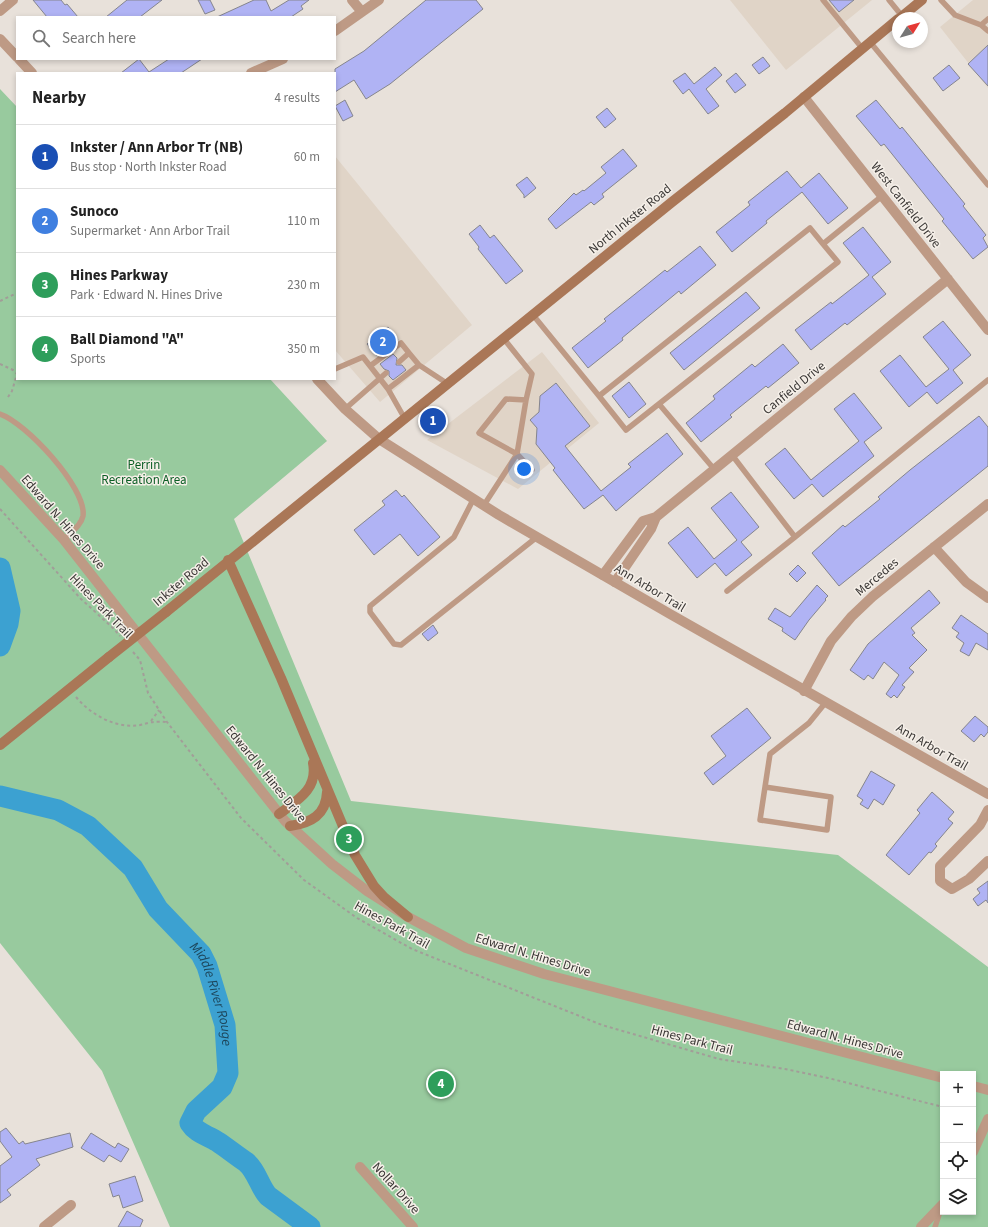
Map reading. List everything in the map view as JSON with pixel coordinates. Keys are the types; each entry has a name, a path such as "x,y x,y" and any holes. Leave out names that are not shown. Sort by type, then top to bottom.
{"main road":[{"name":"North Inkster Road","path":"907,12 922,0"},
{"name":"North Inkster Road","path":"379,439 892,24"},
{"name":"Inkster Road","path":"2,743 379,439"},
{"path":"228,560 355,855 364,871 384,897 408,918"},
{"path":"280,814 305,794 312,786 314,776 311,751"},
{"path":"290,826 308,821 319,813 325,806 328,790"}],"street":[{"path":"0,11 13,0"},
{"path":"352,0 362,12"},
{"path":"336,30 379,0"},
{"path":"0,39 16,56"},
{"path":"20,60 31,72"},
{"path":"252,72 281,60"},
{"name":"West Canfield Drive","path":"804,97 988,330"},
{"name":"Canfield Drive","path":"603,575 642,521 656,517 948,279"},
{"name":"Ann Arbor Trail","path":"318,380 345,409 379,439 474,498 615,582 988,794"},
{"name":"Edward N. Hines Drive","path":"0,470 64,540 290,826 332,864 367,891 408,918 466,948 544,974 940,1077"},
{"name":"Mercedes","path":"804,690 831,641 852,616 872,597 988,504"},
{"name":"Canfield Drive","path":"615,582 651,530 656,517"},
{"path":"934,547 955,572 988,598"},
{"path":"988,810 985,824 940,866 940,881 952,889 969,879 988,861"},
{"path":"976,1087 988,1090"},
{"path":"976,1145 988,1119"},
{"name":"Nollar Drive","path":"360,1167 413,1227"},
{"path":"44,1227 71,1205"},
{"path":"921,1227 940,1208"}],"lane":[{"path":"823,0 866,45 988,185"},
{"path":"889,0 896,12"},
{"path":"941,0 955,15 981,25 988,31"},
{"path":"981,25 988,19"},
{"path":"823,244 882,196"},
{"path":"533,315 626,430 838,262 810,228 599,396"},
{"path":"484,504 516,454 532,374 504,339"},
{"path":"370,366 401,343 419,366 448,384"},
{"path":"399,362 409,353"},
{"path":"336,369 363,357 388,389 405,418"},
{"path":"388,389 419,366"},
{"path":"345,409 386,373"},
{"path":"727,591 988,380"},
{"path":"526,400 506,399 479,433 516,454 532,470"},
{"path":"659,404 714,470"},
{"path":"0,414 7,416 21,427 58,464 77,491 83,516 78,525 64,540"},
{"path":"732,455 795,536"},
{"path":"474,498 454,537 370,606 370,612 394,644 401,645 537,536"},
{"path":"765,787 831,797 828,830 760,820 765,787 770,754 808,724 826,702"},
{"path":"936,1227 940,1213"}],"path":[{"path":"0,300 16,292"},
{"path":"0,364 16,373"},
{"path":"8,397 12,391 16,377"},
{"name":"Hines Park Trail","path":"0,509 81,599 113,628 122,639"},
{"name":"Hines Park Trail","path":"131,650 140,660 148,693 159,710 241,818 304,880 357,918 412,949 602,1025 719,1059 821,1076 940,1106"},
{"path":"70,689 84,706 93,713 112,722 127,725 140,725 151,721 167,722"},
{"path":"151,721 159,710"}],"shaded area":[{"path":"730,0 872,0 786,70"},
{"path":"973,0 988,0 988,88 940,27"},
{"path":"336,157 472,325 380,402 336,351"},
{"path":"542,352 599,423 518,489 427,440"}],"green space":[{"name":"Perrin Recreation Area","path":"0,89 16,106 16,380 271,380 327,441 234,519 351,801 838,855 988,967 988,1227 170,1227 102,1071 0,943"}],"building":[{"path":"33,0 61,0 65,5 67,4 77,16 46,16"},
{"path":"127,0 162,0 141,16 107,16"},
{"path":"198,0 210,0 215,10 205,14"},
{"path":"254,0 266,0 271,11 289,0 309,0 301,6 303,9 292,16 219,16"},
{"path":"426,0 476,0 483,9 390,84 366,99 354,80 336,91 335,69 364,51"},
{"path":"829,0 854,0 839,12"},
{"path":"988,45 988,86 968,64"},
{"path":"763,57 770,66 759,74 752,65"},
{"path":"140,60 149,72 122,72"},
{"path":"167,60 200,60 182,72 149,72"},
{"path":"949,65 960,78 943,91 933,78"},
{"path":"715,67 722,75 706,89 719,106 708,114 689,89 683,94 673,81 685,73 694,84"},
{"path":"736,73 746,85 735,93 726,81"},
{"path":"345,100 353,116 343,121 336,105"},
{"path":"876,100 900,129 902,127 965,204 963,206 986,235 983,238 988,247 973,259 942,221 944,219 884,144 881,146 856,116"},
{"path":"607,108 616,119 605,128 596,117"},
{"path":"623,149 637,166 602,194 604,197 594,205 591,202 556,229 548,219 574,193 576,195 583,190 584,191 606,173 601,167"},
{"path":"787,171 801,188 819,173 848,208 828,224 802,192 766,221 767,223 732,252 716,232 750,205 748,202"},
{"path":"527,177 536,188 524,198 524,195 516,185"},
{"path":"480,225 490,238 494,235 523,271 506,284 478,249 479,247 469,234"},
{"path":"863,227 891,262 872,277 886,294 847,325 845,323 811,350 795,330 831,302 832,304 869,275 843,243"},
{"path":"700,246 716,265 681,294 679,291 622,338 623,340 588,368 572,348 606,321 604,319 665,270 667,272"},
{"path":"746,292 760,308 684,370 670,353"},
{"path":"943,321 971,355 953,370 963,383 937,404 927,392 909,407 880,371 900,355 926,387 949,369 923,337"},
{"path":"388,327 398,340 377,356 367,344"},
{"path":"783,344 799,363 768,388 766,386 730,415 732,417 701,442 686,423 715,399 713,396 752,364 755,367"},
{"path":"393,354 397,358 396,365 402,365 406,370 393,380 389,376 389,371 384,369 380,364"},
{"path":"629,382 646,404 629,418 612,396"},
{"path":"556,383 590,426 565,446 601,491 631,467 628,464 667,433 683,454 616,511 603,495 584,509 553,470 555,468 536,444 537,428 530,420 539,412 540,396"},
{"path":"854,393 882,428 864,442 874,456 823,497 812,484 794,499 765,464 785,448 811,480 859,441 834,409"},
{"path":"979,416 988,427 988,466 839,586 812,553 843,525 845,527 880,499 878,497 910,470"},
{"path":"396,490 402,497 404,495 440,537 418,556 400,534 374,555 354,530 385,505 382,501"},
{"path":"731,492 759,527 741,542 752,555 726,576 715,563 697,578 668,543 688,527 714,559 737,540 711,508"},
{"path":"798,565 806,573 797,582 789,574"},
{"path":"817,585 828,596 795,640 782,631 783,628 768,619 775,608 790,617"},
{"path":"929,590 940,603 911,628 915,633 912,635 927,650 909,668 914,672 902,685 905,687 897,698 894,695 891,698 886,694 899,675 884,662 873,679 868,675 864,680 850,670 868,644"},
{"path":"961,615 988,634 988,650 976,643 969,656 960,651 964,643 956,637 959,633 952,628"},
{"path":"433,625 438,633 428,641 422,634"},
{"path":"747,708 771,738 713,785 704,773 726,756 711,736"},
{"path":"975,716 988,727 988,732 984,737 981,734 974,742 961,731"},
{"path":"871,771 895,785 883,805 874,799 868,809 860,804 863,800 857,796"},
{"path":"932,792 954,812 948,819 953,823 935,844 937,846 931,853 929,852 909,875 886,855 920,813 917,810"},
{"path":"988,881 988,903 986,900 978,906 973,899 980,893 977,889"},
{"path":"6,1128 19,1144 23,1141 25,1144 70,1133 73,1147 36,1159 40,1165 7,1190 11,1195 0,1203 0,1166 12,1157 0,1141 0,1132"},
{"path":"91,1133 115,1148 118,1143 129,1149 121,1162 109,1155 104,1162 81,1148"},
{"path":"135,1176 143,1201 123,1208 119,1195 113,1197 109,1184"},
{"path":"127,1211 143,1220 140,1227 118,1227"}],"waterway":[{"name":"Middle River Rouge","path":"0,568 10,611 8,624 0,646"},
{"name":"Middle River Rouge","path":"0,796 58,810 88,826 133,868 158,909 201,954 207,966 225,1025 228,1073 222,1087 196,1111 190,1123 199,1132 218,1142 246,1162 253,1170 268,1196 310,1227"}],"place":[{"name":"Sunoco","path":"383,342"},
{"name":"Inkster / Ann Arbor Tr (NB)","path":"433,421"},
{"name":"Hines Parkway","path":"349,839"},
{"name":"Ball Diamond \"A\"","path":"441,1084"}]}
